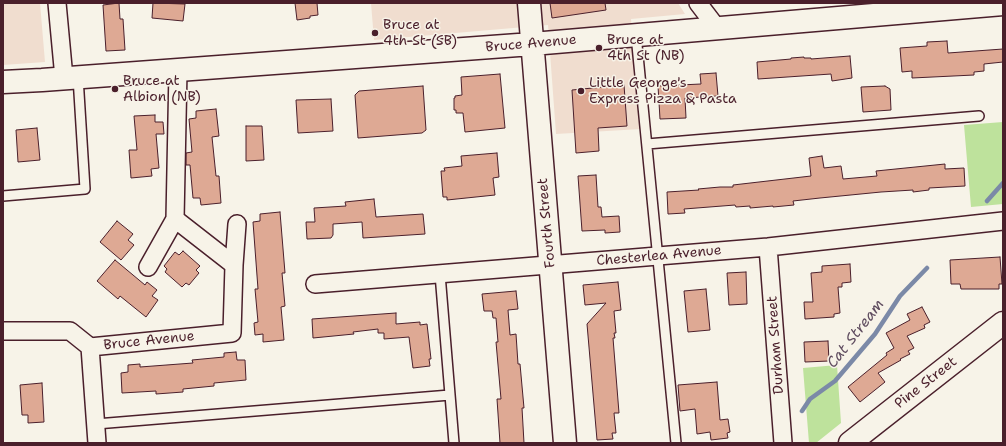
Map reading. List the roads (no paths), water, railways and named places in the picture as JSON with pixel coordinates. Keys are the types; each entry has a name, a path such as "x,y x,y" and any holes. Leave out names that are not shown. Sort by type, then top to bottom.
{"street":[{"path":"56,3 71,78"},
{"name":"Fourth Street","path":"529,3 565,443"},
{"path":"698,3 717,28"},
{"name":"Bruce Avenue","path":"3,82 532,44 1001,4"},
{"path":"148,267 175,219 178,70"},
{"path":"175,219 234,265"},
{"name":"Chesterlea Avenue","path":"315,284 768,247 1003,221"},
{"name":"Bruce Avenue","path":"3,331 70,331 90,347 232,333 237,224"},
{"name":"Durham Street","path":"768,247 783,443"},
{"name":"Pine Street","path":"850,443 1003,323"},
{"path":"90,347 97,443"}],"lane":[{"path":"636,35 676,443"},
{"path":"3,196 85,189 71,78"},
{"path":"647,144 979,116"},
{"path":"440,274 454,443"},
{"path":"96,424 450,395"}],"waterway":[{"name":"Cat Stream","path":"987,201 1003,183"},
{"name":"Cat Stream","path":"802,411 810,399 835,381 875,334 900,296 927,268"}],"place":[{"name":"Bruce at 4th St (SB)","path":"375,33"},
{"name":"Bruce at 4th St (NB)","path":"599,48"},
{"name":"Bruce at Albion (NB)","path":"115,89"},
{"name":"Little George's Express Pizza & Pasta","path":"581,91"}]}
